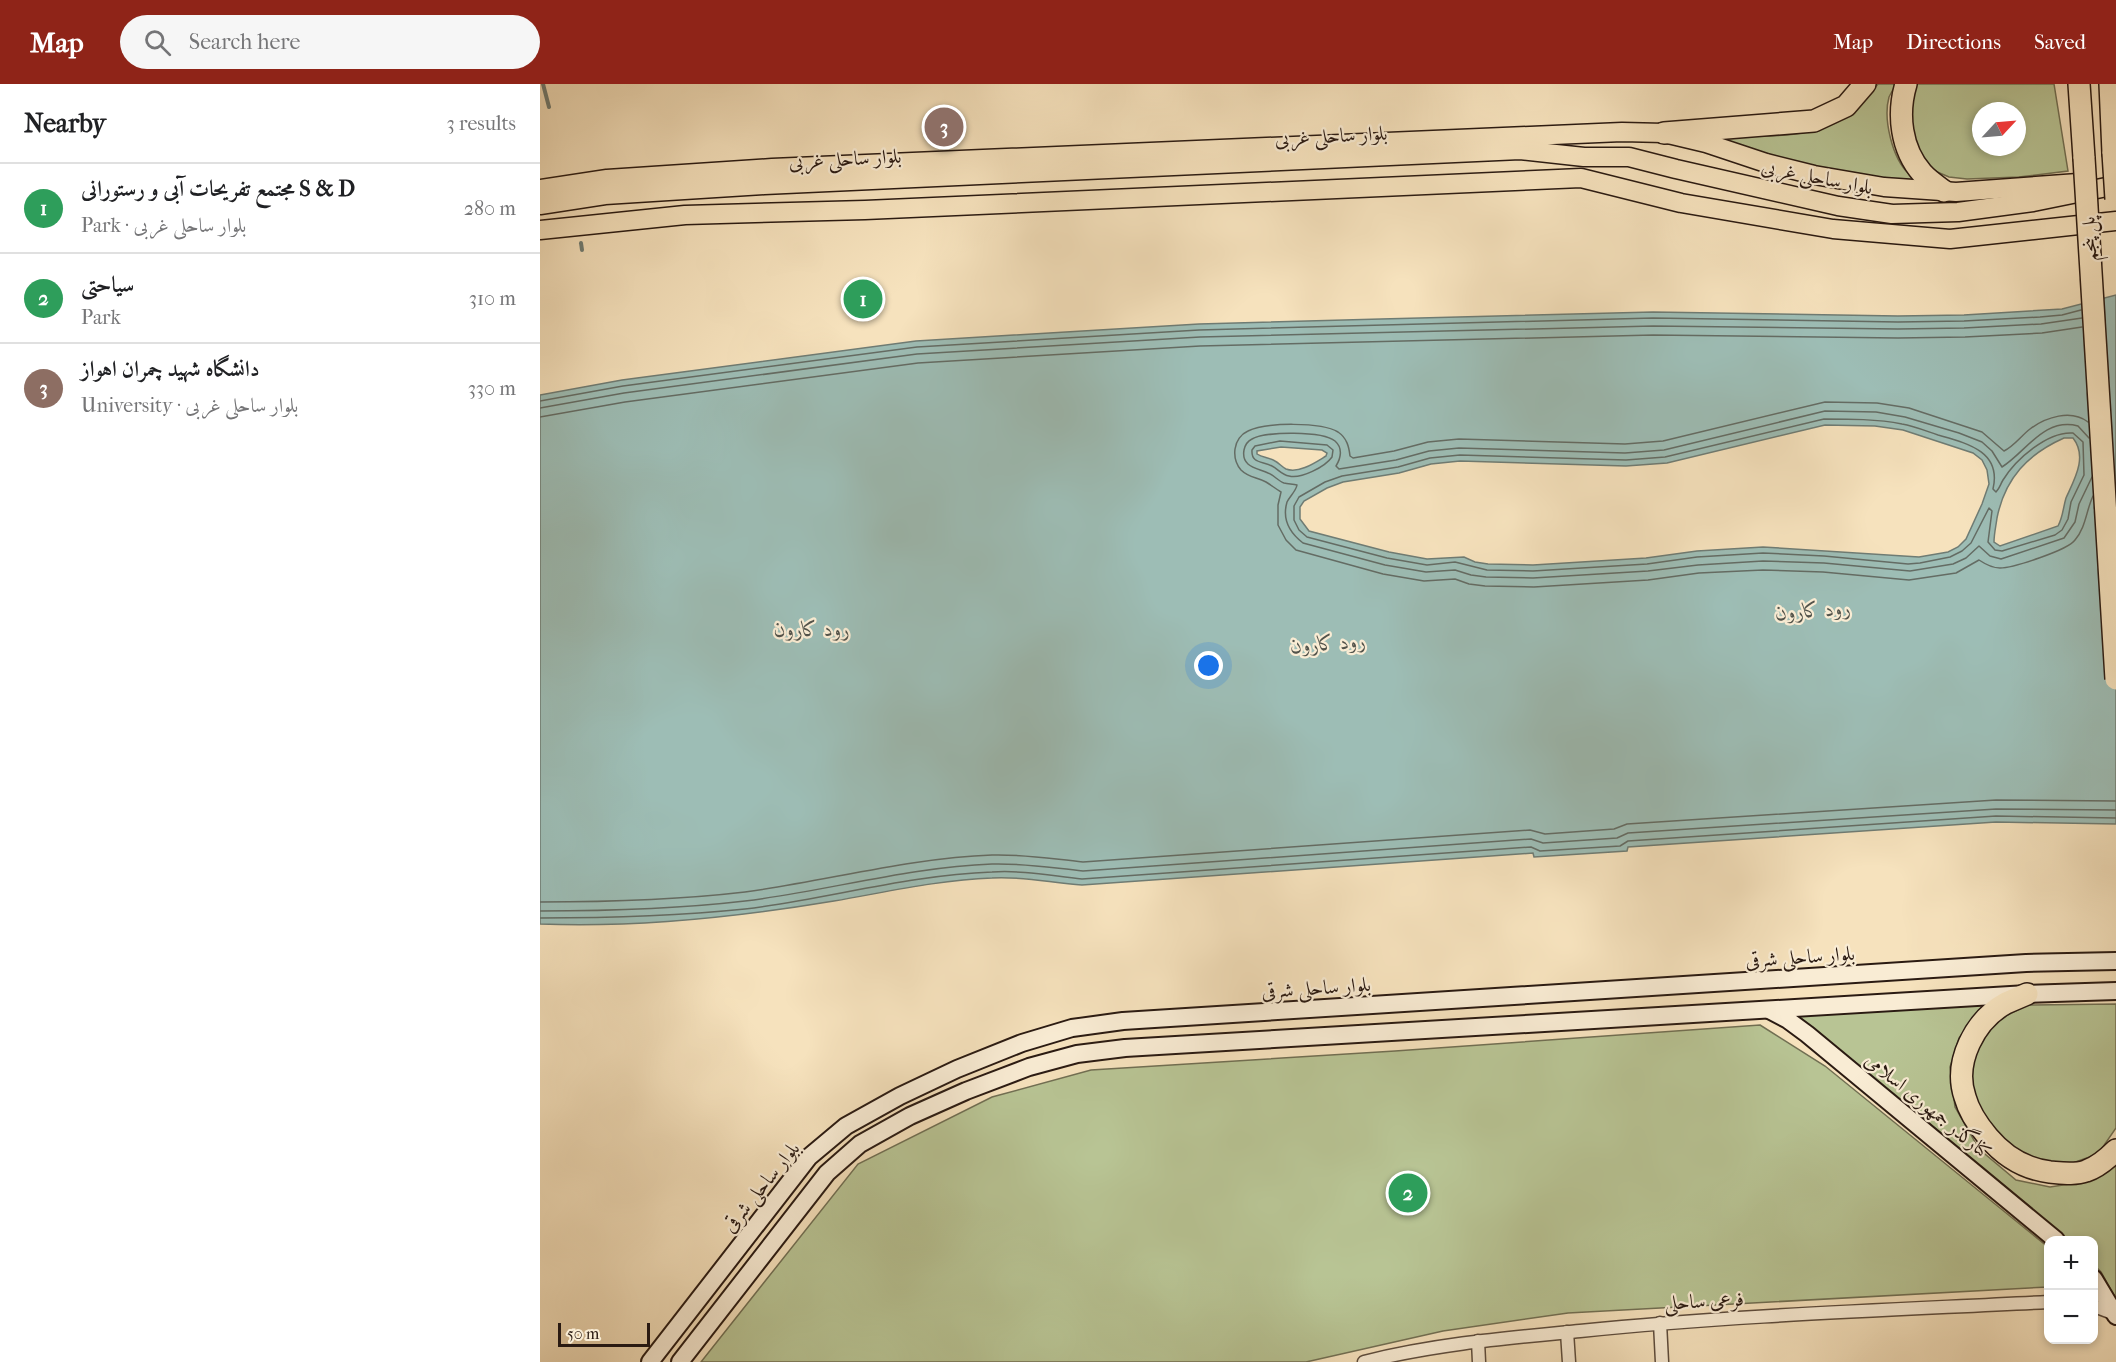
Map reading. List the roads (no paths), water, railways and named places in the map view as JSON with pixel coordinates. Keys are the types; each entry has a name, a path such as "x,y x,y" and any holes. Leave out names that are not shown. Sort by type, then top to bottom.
{"highway":[{"path":"1664,133 1814,121 1846,106 1865,84"},
{"path":"1906,84 1900,116 1906,147 1922,173 1944,191"},
{"name":"پل پنجم","path":"2079,84 2116,679"},
{"name":"پل پنجم","path":"2110,84 2116,199"},
{"path":"2027,994 2005,1004 1989,1016 1966,1050 1961,1071 1964,1096 1977,1124 1997,1147 2017,1162 2040,1171 2066,1174 2087,1171 2106,1159 2116,1149"}],"main road":[{"name":"بلوار ساحلی غربی","path":"540,189 607,179 772,168 1598,133 1664,133 1706,143 1766,163 1863,185 1944,191 2116,183"},
{"name":"بلوار ساحلی غربی","path":"540,205 605,195 764,185 1520,150 1584,157 1629,157 1676,170 1828,204 1892,214 1958,212 2033,202 2116,183"},
{"path":"540,230 685,215 865,210 1581,178 1681,203 1833,229 1950,239 2116,221"},
{"name":"بلوار ساحلی شرقی","path":"650,1362 809,1157 846,1126 900,1096 957,1069 1022,1043 1072,1028 1123,1020 2026,963 2116,961"},
{"path":"1741,982 1742,1011"},
{"path":"680,1362 827,1173 860,1144 910,1116 966,1091 1029,1067 1077,1054 1125,1048 1768,1009 2116,991"},
{"name":"کنارگذر جمهوری اسلامی","path":"1768,1009 1807,1034 2051,1236"},
{"path":"2098,1286 2116,1315"}],"street":[{"name":"فرعی ساحلی","path":"1364,1362 1478,1341 1660,1323 2044,1302"},
{"path":"2098,1308 2116,1315"},
{"path":"1660,1323 1662,1362"},
{"path":"1567,1332 1569,1362"},
{"path":"1478,1341 1479,1362"}],"water":[{"name":"رود کارون","path":"2116,295 2116,824 1996,822 1628,847 1627,851 1534,857 1533,853 1082,885 1015,878 972,879 798,907 688,920 577,925 540,924 540,395 622,380 916,341 1199,324 1653,312 1964,315 2062,309","holes":["1825,425 1875,426 1903,430 1973,453 1982,460 1987,470 1989,484 1966,539 1958,547 1948,552 1919,557 1763,547 1697,551 1646,558 1533,565 1488,564 1464,557 1427,559 1389,552 1309,531 1300,519 1300,507 1304,501 1327,488 1343,482 1399,473 1431,464 1460,461 1626,466 1667,463","2064,438 2073,438 2079,453 2076,476 2066,498 2058,526 2000,546 1994,542 1994,536 2006,491 2020,469 2051,444","1281,447 1322,450 1327,453 1326,456 1307,467 1296,470 1286,469 1257,454 1257,451"]}],"waterway":[{"path":"543,84 549,107"},
{"path":"581,243 582,250"}],"place":[{"name":"دانشگاه شهید چمران اهواز","path":"944,127"},
{"name":"مجتمع تفریحات آبی و رستورانی S & D","path":"863,299"},
{"name":"سیاحتی","path":"1408,1193"}]}
